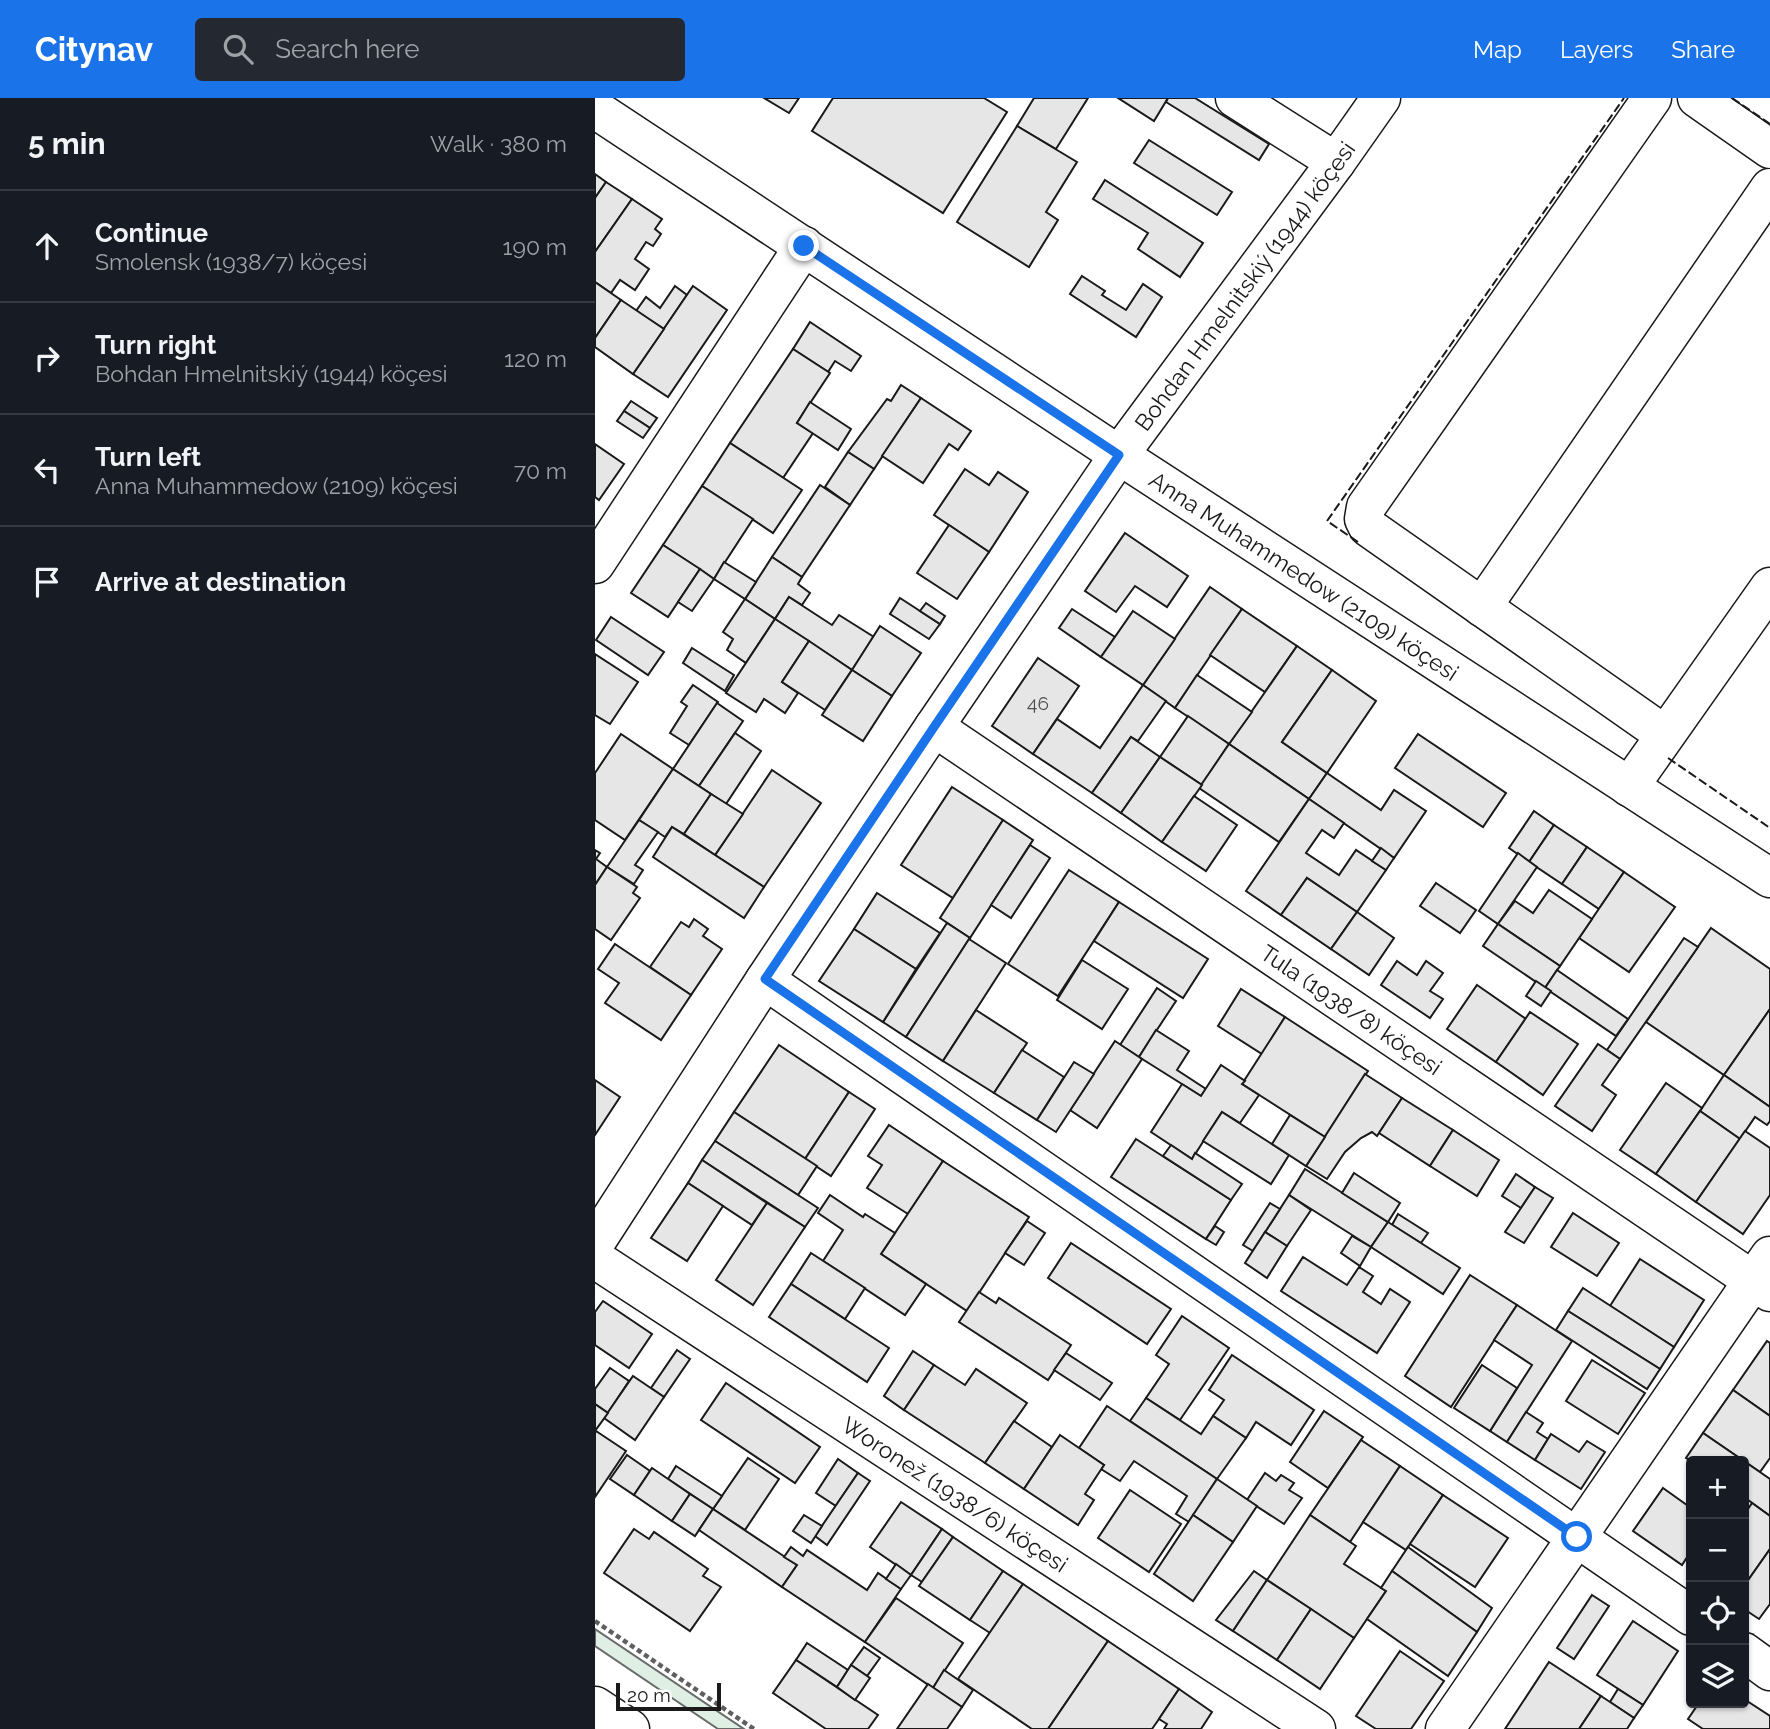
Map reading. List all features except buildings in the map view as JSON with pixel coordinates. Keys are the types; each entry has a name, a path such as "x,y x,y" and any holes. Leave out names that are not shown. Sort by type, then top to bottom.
{"street":[{"path":"1235,98 1336,162"},
{"name":"Bohdan Hmelnitskiý (1944) köçesi","path":"595,1243 765,979 1119,455 1381,98"},
{"path":"1652,98 1366,507 1364,519 1368,527 1665,735"},
{"path":"1697,98 1770,149"},
{"name":"Anna Muhammedow (2109) köçesi","path":"595,109 1119,455 1770,878"},
{"path":"1482,607 1770,188"},
{"path":"595,564 804,246"},
{"path":"1629,787 1770,587"},
{"name":"Tula (1938/8) köçesi","path":"934,727 1764,1276"},
{"path":"765,979 1686,1613"},
{"name":"Woronež (1938/6) köçesi","path":"595,1259 1315,1729"},
{"path":"1445,1729 1577,1537 1764,1276"},
{"path":"1749,1656 1770,1671"},
{"path":"595,1706 630,1729"}],"path":[{"path":"595,1621 754,1729"}],"green space":[{"path":"595,1629 744,1729 718,1729 595,1646"}],"fence":[{"path":"1358,542 1327,521 1624,98"},
{"path":"1732,98 1770,124"},
{"path":"1668,758 1770,828"}],"route":[{"path":"804,246 1119,455 765,979 1577,1537"}]}
